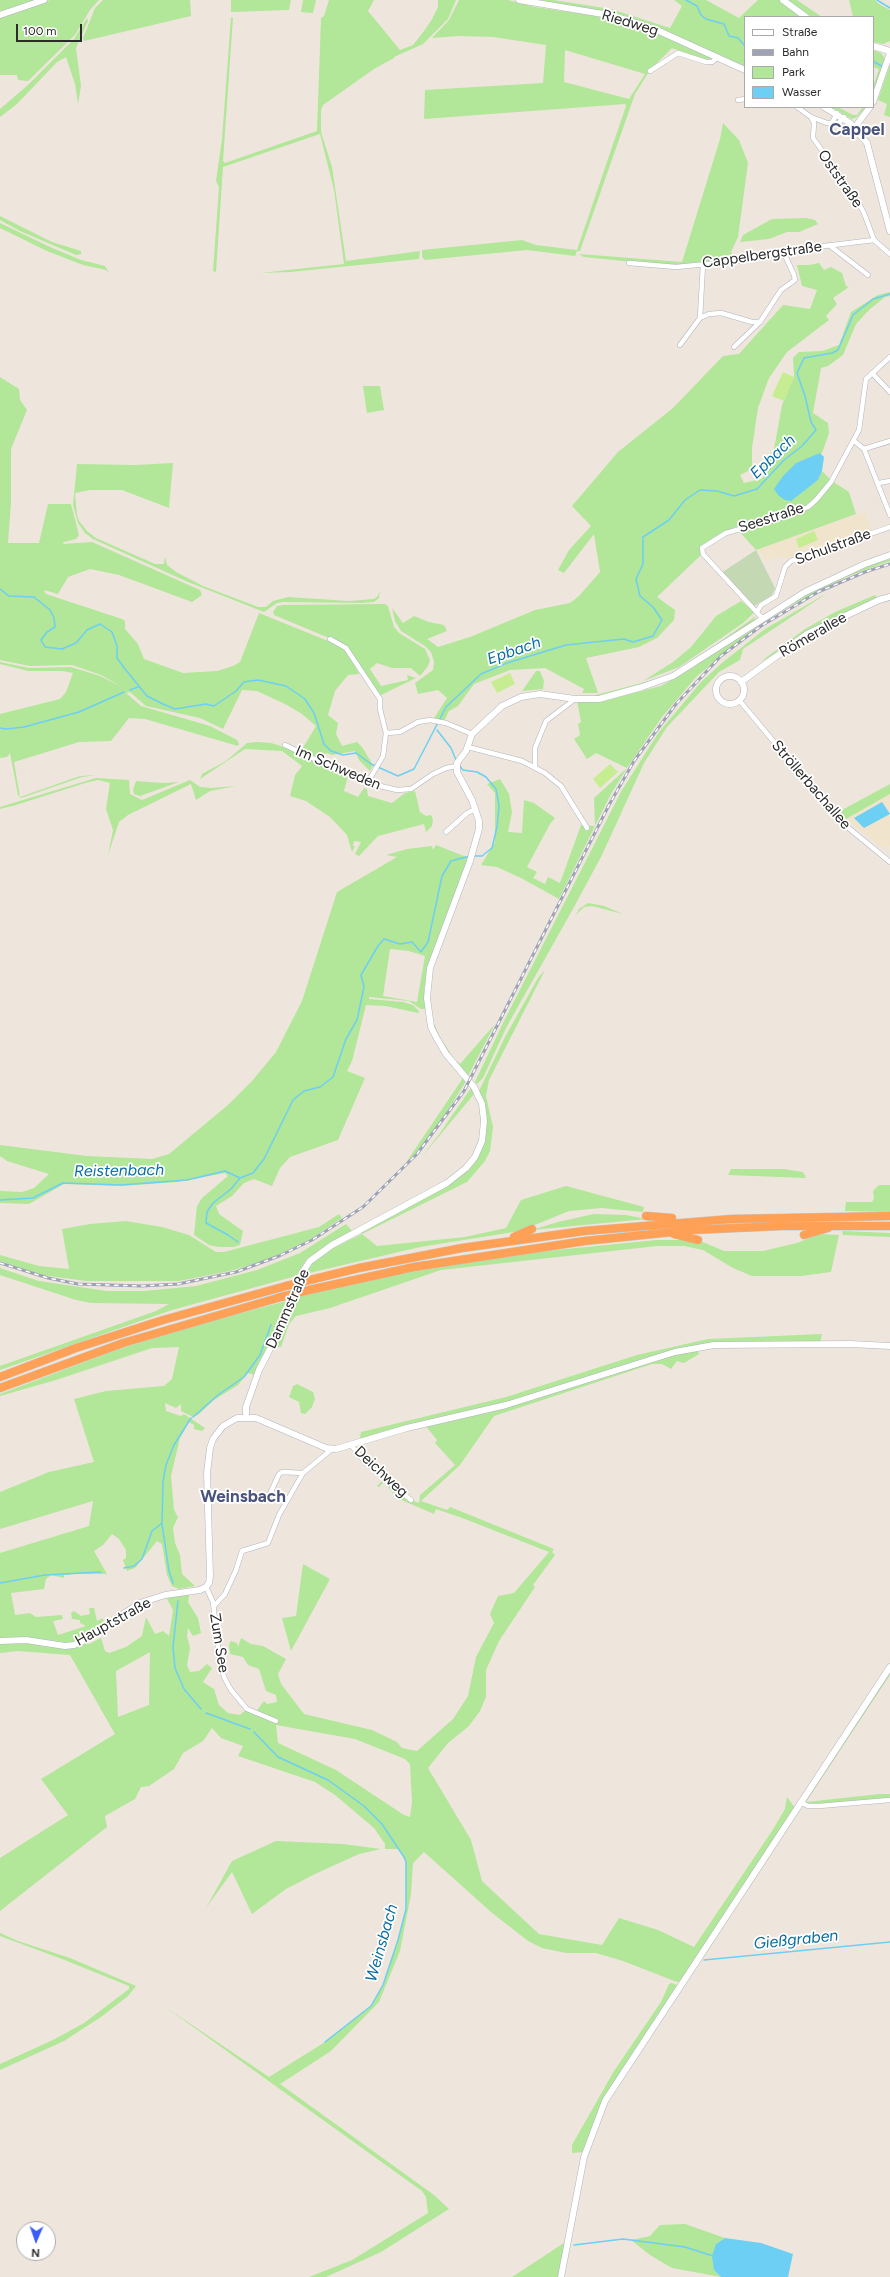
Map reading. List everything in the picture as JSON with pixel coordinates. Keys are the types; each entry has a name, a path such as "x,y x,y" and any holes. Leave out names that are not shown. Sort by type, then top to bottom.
{"highway":[{"path":"646,1216 687,1221"},
{"path":"0,1377 155,1322 286,1286 399,1260 508,1241 687,1221 779,1217 890,1216"},
{"path":"804,1235 824,1231 833,1226"},
{"path":"0,1388 123,1343 281,1297 414,1267 524,1249 669,1232 833,1226 890,1226"},
{"path":"508,1241 532,1229"},
{"path":"669,1232 698,1240"}],"street":[{"path":"0,15 44,0"},
{"name":"Riedweg","path":"519,0 621,18 670,36 744,70"},
{"path":"782,0 805,16"},
{"path":"874,46 890,52 874,99"},
{"path":"650,71 678,53 706,62 712,62 717,58"},
{"path":"738,100 744,100"},
{"path":"798,108 811,117 832,123 839,123 844,117"},
{"path":"826,108 844,117 855,127 867,143 871,153 890,231"},
{"path":"855,127 869,108"},
{"path":"832,123 837,113"},
{"name":"Oststraße","path":"811,117 814,123 813,138 855,196 864,213 874,240"},
{"path":"874,240 890,254"},
{"name":"Cappelbergstraße","path":"629,263 676,267 738,261 783,251 874,240"},
{"path":"829,245 868,276"},
{"path":"734,347 760,322 781,290 795,280 783,251"},
{"path":"700,318 702,264"},
{"path":"680,345 700,318 709,314 721,313 752,322 760,322"},
{"name":"Seestraße","path":"762,618 703,554 702,548 719,536 736,528 787,516 808,507 824,492 854,441 861,421 864,383 872,373 890,357"},
{"path":"872,373 890,392"},
{"path":"854,441 864,449 879,483 890,514"},
{"path":"864,449 890,442"},
{"path":"879,483 890,481"},
{"name":"Schulstraße","path":"757,612 762,605 776,596 785,568 791,561 890,527"},
{"path":"446,832 467,813 476,809 458,777 456,766 468,747 472,734 502,706 521,697 540,694 574,699 599,699 642,687 673,676 696,663 762,618 805,592 865,564 890,555"},
{"name":"Römerallee","path":"741,682 808,634 879,600 890,597"},
{"path":"330,639 346,648 380,699 380,709 386,733 383,756 368,782"},
{"path":"725,677 734,677 741,682 744,690 739,700 733,704 724,702 717,696 716,687 725,677"},
{"path":"535,766 535,748 546,722 574,699"},
{"name":"Ströllerbachallee","path":"739,700 840,820 890,862"},
{"path":"386,733 400,732 425,720 434,720 446,723 472,734"},
{"name":"Im Schweden","path":"285,745 368,782 398,790 408,791 433,774 446,768 456,766"},
{"path":"468,747 506,755 535,766 561,786 587,828"},
{"name":"Dammstraße","path":"246,1417 246,1407 259,1370 283,1324 306,1266 332,1245 447,1184 461,1173 475,1157 482,1141 484,1121 482,1104 474,1087 446,1054 436,1037 431,1027 427,998 430,968 470,861 479,828 476,809"},
{"path":"214,1606 225,1594 236,1570 242,1551 268,1543 279,1515 303,1473 332,1449 407,1428 511,1403 652,1358 690,1349 714,1345 766,1344 850,1344 890,1346"},
{"path":"206,1586 209,1583 210,1576 207,1473 210,1448 213,1439 223,1426 237,1418 246,1417 266,1421 282,1430 332,1449"},
{"name":"Deichweg","path":"350,1444 366,1462 411,1500"},
{"path":"269,1496 279,1474 282,1472 303,1473"},
{"name":"Zum See","path":"206,1586 214,1606 219,1657 224,1677 231,1690 247,1709 276,1722"},
{"name":"Hauptstraße","path":"0,1641 26,1640 65,1646 83,1641 140,1603 165,1595 200,1590 206,1586"},
{"path":"560,2277 584,2157 605,2101 890,1666"},
{"path":"800,1802 808,1806 819,1806 890,1800"}],"shaded area":[{"path":"821,504 829,524 865,512 872,531 789,559 783,556 765,561 748,528"},
{"path":"890,794 890,846 884,849 846,819"}],"green space":[{"path":"0,0 37,0 0,13"},
{"path":"50,0 99,0 90,10 75,35 28,81 18,80 17,75 0,75 0,18"},
{"path":"103,0 190,0 191,16 84,41 83,38 95,8"},
{"path":"231,0 291,0 289,10 231,12"},
{"path":"303,0 316,0 313,13 301,12"},
{"path":"329,0 374,0 368,11 400,50 413,45 421,35 431,21 438,7 438,0 456,0 448,19 423,44 394,57 374,69 323,105 321,110 321,132 332,167 346,261 420,251 419,259 290,272 260,273 344,264 334,190 320,134 223,167 216,272 213,271 219,187 216,181 222,139 231,17 233,18 223,161 225,163 317,131 321,18 324,16"},
{"path":"459,0 508,0 535,7 609,18 647,29 713,59 706,61 672,48 650,70 635,94 580,251 577,251 575,256 527,250 425,260 422,257 422,250 522,240 536,245 577,250 626,106 625,104 424,119 425,90 543,83 546,45 493,37 459,36 432,38 449,20","holes":["565,50 645,74 629,99 564,82"]},
{"path":"528,0 553,0 611,9 670,28 682,6 674,0 706,0 739,18 758,0 780,0 801,16 744,16 744,68 660,29"},
{"path":"786,0 797,0 821,16 810,16"},
{"path":"849,0 875,0 890,10 890,41 883,44 874,42 874,16 853,16"},
{"path":"87,18 88,21 76,48 81,86 78,104 75,84 66,57 57,62 17,104 0,117 0,109 29,84 74,39"},
{"path":"874,50 881,53 885,59 874,91 874,83 879,69 874,67"},
{"path":"890,64 890,117 884,115 887,104 878,100"},
{"path":"833,108 840,108 853,115 857,115 862,108 865,108 857,117 852,119"},
{"path":"723,123 739,140 748,163 738,237 731,252 735,260 676,266 584,257 579,254 682,262 720,139"},
{"path":"0,216 52,242 81,251 81,254 76,255 20,231 0,220"},
{"path":"806,218 815,220 818,224 799,232 787,232 769,239 740,242 743,235 772,219"},
{"path":"0,223 81,260 105,266 109,273 106,270 83,265 47,251 0,228"},
{"path":"819,263 824,270 831,267 842,273 846,286 849,287 833,298 837,304 826,316 829,320 787,352 769,378 758,408 752,448 752,469 740,475 744,483 761,479 768,472 762,466 774,449 782,405 794,377 793,358 799,352 822,351 839,345 851,312 878,295 890,292 890,296 885,297 870,309 856,324 843,355 828,366 821,368 813,413 828,423 829,433 822,453 796,463 791,500 818,480 822,471 831,480 823,491 807,506 786,515 736,527 714,537 700,548 702,554 657,597 675,610 674,620 657,638 639,647 586,658 598,693 582,693 584,689 545,668 510,670 474,684 458,706 449,711 444,721 434,718 447,698 438,690 418,694 415,683 433,670 434,662 431,652 425,646 401,631 395,621 392,608 403,623 414,616 429,622 444,625 447,631 427,639 438,647 470,637 535,610 570,603 579,596 600,572 594,534 564,573 558,570 569,550 591,526 572,506 618,452 673,408 723,356 739,354 783,305 810,309 817,290 802,286 797,265"},
{"path":"783,372 794,377 784,401 772,396"},
{"path":"0,377 19,389 20,400 27,410 11,449 11,503 8,543 39,543 48,504 71,504 79,535 76,539 64,542 63,544 92,542 200,590 202,595 192,602 119,575 90,569 68,577 58,594 44,590 46,594 122,619 125,621 125,629 138,644 144,659 183,673 217,671 240,662 259,613 338,645 349,654 359,674 348,675 335,691 328,715 338,723 336,734 342,746 357,742 362,747 373,765 370,771 359,760 355,751 332,755 326,753 319,760 301,751 316,726 302,714 287,705 257,691 242,690 223,729 200,718 146,706 130,692 126,693 141,706 210,726 237,740 239,744 238,746 145,719 129,718 111,741 79,742 14,762 20,797 18,795 10,753 7,757 0,758 0,714 60,699 66,692 73,673 62,671 28,671 0,664 0,662 29,668 71,667 100,676 122,687 101,675 72,665 30,666 0,660"},
{"path":"363,386 380,386 384,410 367,413"},
{"path":"173,463 169,508 122,490 90,490 75,493 79,521 87,531 96,538 155,564 164,564 165,556 167,565 176,572 203,586 258,607 266,607 273,601 288,597 349,601 374,599 378,596 380,590 379,598 374,602 361,603 283,602 277,603 264,612 188,582 93,539 85,533 78,523 73,505 77,464 135,465"},
{"path":"832,481 849,492 856,514 756,550 738,530 808,508"},
{"path":"814,531 818,540 799,548 796,539"},
{"path":"756,550 775,588 771,597 752,607 721,573"},
{"path":"890,559 890,561 849,576 790,606 758,626 697,676 662,717 627,768 596,753 587,759 574,739 580,735 578,724 581,722 577,701 602,701 661,686 689,670 754,624 812,591 874,563"},
{"path":"829,592 743,649 740,660 719,672 667,727 644,763 602,855 506,1028 483,1078 477,1084 475,1082 505,1019 622,790 659,732 701,682 723,662 765,629"},
{"path":"875,595 877,599 760,662 805,629 835,612"},
{"path":"741,601 755,612 743,623 679,667 643,681 673,662 691,647 716,616"},
{"path":"385,604 388,606 394,627 399,633 425,649 430,660 428,666 420,676 411,668 392,668 377,663 370,669 381,686 408,680 407,675 416,678 379,696 350,651 341,643 274,615 273,612 277,606 283,605"},
{"path":"756,616 753,622 713,650 662,679 597,697 596,695 660,678 672,673 696,659"},
{"path":"536,671 540,671 544,681 543,689 522,691"},
{"path":"510,673 515,684 497,693 491,682"},
{"path":"247,743 271,743 290,749 348,776 344,791 358,797 364,788 367,789 368,796 392,803 405,793 415,791 420,812 426,816 431,815 433,820 432,826 426,832 424,824 378,836 359,856 355,854 361,842 354,841 353,846 355,846 352,852 347,835 330,817 306,801 290,796 295,775 302,766 282,751 245,749 200,779 202,774 226,761"},
{"path":"610,764 618,772 600,788 593,779"},
{"path":"627,768 611,794 595,826 594,798"},
{"path":"96,775 82,777 21,798 20,797 80,776"},
{"path":"96,778 129,780 130,794 142,800 190,780 200,787 211,788 236,786 210,791 196,800 191,784 128,815 119,822 108,855 113,830 106,809 110,783 98,780 85,783 0,809 0,807"},
{"path":"500,779 509,794 512,812 508,832 522,833 524,800 534,803 555,818 550,824 527,867 537,872 533,878 545,884 548,877 560,883 581,825 595,826 559,899 521,878 497,867 481,865 495,842 495,793 487,784"},
{"path":"136,781 163,783 179,782 140,796 134,794 133,790"},
{"path":"890,784 890,794 846,819 840,811"},
{"path":"436,845 469,858 432,954 424,989 425,1009 421,1009 409,1001 369,997 369,999 403,1002 413,1005 419,1011 418,1013 386,1006 366,1005 352,1061 347,1071 365,1078 338,1140 290,1157 280,1168 272,1186 254,1179 244,1183 232,1196 216,1206 219,1214 243,1231 240,1245 233,1247 219,1247 209,1245 194,1235 197,1206 202,1198 228,1176 225,1173 178,1182 121,1186 64,1184 29,1204 0,1203 0,1191 22,1192 34,1188 49,1174 7,1161 0,1156 0,1145 87,1156 152,1159 169,1154 228,1105 252,1081 276,1052 302,1001 337,892 397,857 386,855 407,849 432,846 433,850","holes":["390,949 409,951 425,956 417,1002 383,996"]},
{"path":"588,903 604,906 623,914 592,906 584,907 576,915 579,909"},
{"path":"545,970 489,1080 486,1096 493,1127 490,1151 485,1161 467,1182 362,1234 361,1232 463,1174 485,1134 479,1091 505,1037 538,978"},
{"path":"432,1019 440,1037 454,1059 460,1064 495,1024 468,1076 454,1060 436,1034"},
{"path":"463,1078 466,1081 450,1107 421,1148 405,1164"},
{"path":"471,1088 474,1094 421,1158 440,1133"},
{"path":"731,1169 783,1169 803,1172 806,1178 728,1175"},
{"path":"879,1185 890,1185 890,1212 845,1211 846,1202 872,1202 874,1198 873,1191"},
{"path":"566,1186 644,1207 643,1212 602,1208 569,1211 520,1231 420,1247 305,1274 313,1261 329,1250 362,1234 377,1246 465,1237 506,1228 521,1200"},
{"path":"339,1214 342,1218 309,1240 267,1260 230,1271 179,1281 86,1281 41,1275 0,1261 0,1255 39,1266 69,1269 62,1229 90,1224 126,1221 162,1227 189,1235 216,1252 224,1252 319,1227"},
{"path":"594,1214 626,1215 646,1219 532,1230 558,1222"},
{"path":"346,1224 353,1232 317,1252 306,1260 296,1276 172,1310 0,1370 0,1366 156,1311 169,1304 91,1303 76,1300 0,1275 0,1268 39,1281 107,1291 144,1291 196,1286 257,1270 300,1253"},
{"path":"842,1231 890,1233 890,1237 843,1235"},
{"path":"819,1234 839,1235 831,1272 801,1276 752,1276 733,1268 703,1250 684,1246 657,1246 441,1270 330,1308 296,1316 289,1324 281,1347 276,1347 296,1298 313,1292 399,1274 526,1253 656,1240 698,1240 724,1251 763,1251 797,1243"},
{"path":"286,1301 275,1326 277,1330 255,1375 248,1373 238,1385 214,1400 198,1415 193,1417 181,1411 181,1404 176,1408 165,1403 166,1411 181,1416 184,1414 205,1428 202,1431 194,1429 194,1425 189,1422 180,1438 171,1476 174,1510 178,1517 173,1528 175,1543 180,1555 182,1574 195,1586 179,1589 172,1586 167,1575 162,1544 157,1541 135,1568 127,1571 123,1560 126,1558 126,1550 119,1539 112,1534 103,1545 94,1551 107,1574 69,1573 71,1575 64,1575 64,1578 51,1575 46,1579 44,1589 11,1593 15,1615 30,1613 36,1617 62,1615 63,1619 53,1621 58,1635 86,1626 80,1623 80,1620 72,1619 71,1613 74,1611 81,1616 90,1614 89,1608 94,1608 97,1621 103,1618 104,1626 83,1641 89,1644 101,1638 105,1651 109,1653 126,1647 142,1636 146,1617 155,1634 163,1631 169,1636 173,1610 165,1595 190,1591 188,1602 198,1618 201,1633 193,1636 188,1628 187,1636 190,1648 187,1665 190,1672 199,1671 207,1664 212,1668 203,1682 214,1689 219,1705 228,1713 240,1715 247,1709 255,1713 264,1701 267,1704 277,1702 276,1695 266,1691 259,1669 248,1665 243,1657 230,1654 229,1644 231,1641 237,1643 238,1647 241,1638 251,1644 263,1646 286,1659 278,1674 281,1684 304,1714 372,1730 397,1742 402,1748 417,1751 453,1719 468,1696 476,1657 494,1623 490,1614 498,1596 514,1593 549,1552 436,1509 434,1514 397,1498 384,1482 379,1487 377,1486 385,1478 411,1500 419,1503 420,1495 455,1465 435,1443 437,1440 424,1424 359,1442 361,1432 506,1397 637,1355 708,1339 822,1334 820,1344 697,1348 699,1354 684,1363 677,1361 671,1369 662,1364 652,1364 494,1416 460,1465 421,1501 447,1510 450,1507 554,1549 552,1552 555,1555 533,1585 535,1587 499,1641 486,1670 486,1697 480,1711 469,1726 448,1743 428,1768 471,1840 482,1881 539,1934 602,1945 619,1918 658,1930 694,1947 772,1831 785,1809 787,1797 795,1808 680,1981 677,1982 623,1961 596,1953 566,1953 542,1948 528,1941 491,1912 424,1852 413,1863 411,1894 400,1951 379,2002 331,2051 280,2084 434,2195 449,2209 381,2252 326,2277 309,2277 352,2260 428,2213 426,2197 422,2191 164,2006 269,2077 325,2042 371,2006 383,1985 398,1940 406,1909 406,1862 399,1849 385,1849 385,1844 374,1828 335,1795 315,1782 238,1756 243,1746 221,1738 212,1728 203,1741 183,1753 174,1769 149,1786 141,1787 135,1799 105,1816 107,1827 0,1911 0,1858 68,1815 41,1779 115,1734 70,1655 18,1651 0,1653 0,1553 89,1526 93,1501 0,1529 0,1492 49,1472 94,1462 74,1399 106,1391 164,1386 172,1379 179,1347 152,1348 56,1380 0,1396 0,1394 119,1349 190,1327","holes":["150,1652 149,1705 118,1717 116,1671","276,1725 355,1739 405,1759 410,1764 412,1802 410,1817 404,1815 336,1770 278,1743"]},
{"path":"297,1384 313,1392 315,1399 312,1407 305,1414 301,1413 299,1402 289,1397 293,1386"},
{"path":"303,1564 330,1579 291,1651 282,1618 296,1616"},
{"path":"890,1667 890,1675 806,1802 880,1794 890,1794 890,1800 819,1806 800,1802"},
{"path":"276,1841 343,1844 381,1849 359,1854 315,1874 286,1889 252,1914 232,1872 206,1908 232,1861"},
{"path":"0,1933 18,1941 70,1958 136,1986 128,1996 101,2017 64,2041 0,2070 0,2064 53,2040 84,2023 129,1989 129,1986 0,1936"},
{"path":"672,1983 677,1985 602,2102 583,2152 572,2153 572,2145 614,2071 661,2002 669,1984"},
{"path":"685,2224 725,2238 716,2244 714,2270 721,2277 672,2268 650,2255 631,2240 650,2236 660,2225"},
{"path":"567,2241 561,2277 512,2277"}],"water":[{"path":"820,453 824,457 822,471 818,480 791,501 785,500 779,496 774,489 783,476 796,463"},
{"path":"882,802 890,814 864,828 854,818"},
{"path":"725,2238 761,2243 793,2254 788,2277 721,2277 714,2270 712,2256 716,2244"}],"waterway":[{"path":"686,0 697,6 701,15 706,19 724,24 729,36 738,38 744,45"},
{"path":"877,0 890,8"},
{"path":"874,62 883,67"},
{"name":"Epbach","path":"0,589 9,596 34,597 50,610 54,618 55,627 47,632 41,640 45,647 62,649 76,643 87,630 100,624 112,632 117,646 117,658 147,696 163,704 175,709 206,704 214,706 236,691 244,682 258,680 286,686 305,699 314,713 324,744 331,751 343,755 356,753 371,764 398,776 414,769 446,707 481,674 507,663 566,645 624,639 633,642 653,636 662,620 653,607 640,596 636,579 643,564 643,537 669,520 685,500 700,490 717,491 734,496 757,489 784,460 802,446 816,430 811,422 805,396 797,373 804,358 832,353 838,350 853,315 873,299 890,294"},
{"path":"130,690 138,687"},
{"path":"0,728 6,729 24,727 79,712 124,692"},
{"name":"Weinsbach","path":"437,730 451,748 456,760"},
{"name":"Weinsbach","path":"459,765 463,770 477,772 486,777 496,789 499,806 497,827 492,848 482,856 473,856"},
{"name":"Weinsbach","path":"238,1242 206,1223 207,1212 213,1203 231,1189 240,1178 253,1173 264,1159 293,1100 304,1091 320,1087 333,1077 346,1039 357,1020 364,987 361,975 378,946 384,939 400,944 412,942 421,952 428,942 442,876 451,861 470,856"},
{"name":"Reistenbach","path":"0,1200 33,1198 63,1183 121,1185 187,1180 225,1171 240,1178"},
{"name":"Weinsbach","path":"193,1417 218,1395 244,1377 260,1355 271,1325"},
{"name":"Weinsbach","path":"173,1583 169,1571 162,1524 163,1482 166,1465 174,1445 191,1418"},
{"path":"124,1568 134,1566 142,1559 152,1531 161,1524"},
{"path":"0,1583 45,1575 101,1572"},
{"name":"Weinsbach","path":"178,1601 173,1647 175,1668 184,1689 201,1709"},
{"name":"Weinsbach","path":"206,1713 250,1729"},
{"name":"Weinsbach","path":"254,1732 278,1757 328,1780 364,1806 382,1824 406,1862 406,1909 398,1940 383,1985 371,2006 325,2042"},
{"name":"Gießgraben","path":"704,1960 890,1942"},
{"path":"574,2245 623,2239 685,2247 713,2256"}],"railway":[{"path":"0,1263 48,1278 78,1284 142,1286 178,1284 236,1272 279,1256 312,1240 363,1207 417,1154 464,1091 609,805 634,761 676,704 721,656 761,626 818,592 865,572 890,564"}],"district":[{"name":"Cappel","path":"857,130"},
{"name":"Weinsbach","path":"243,1497"}]}
